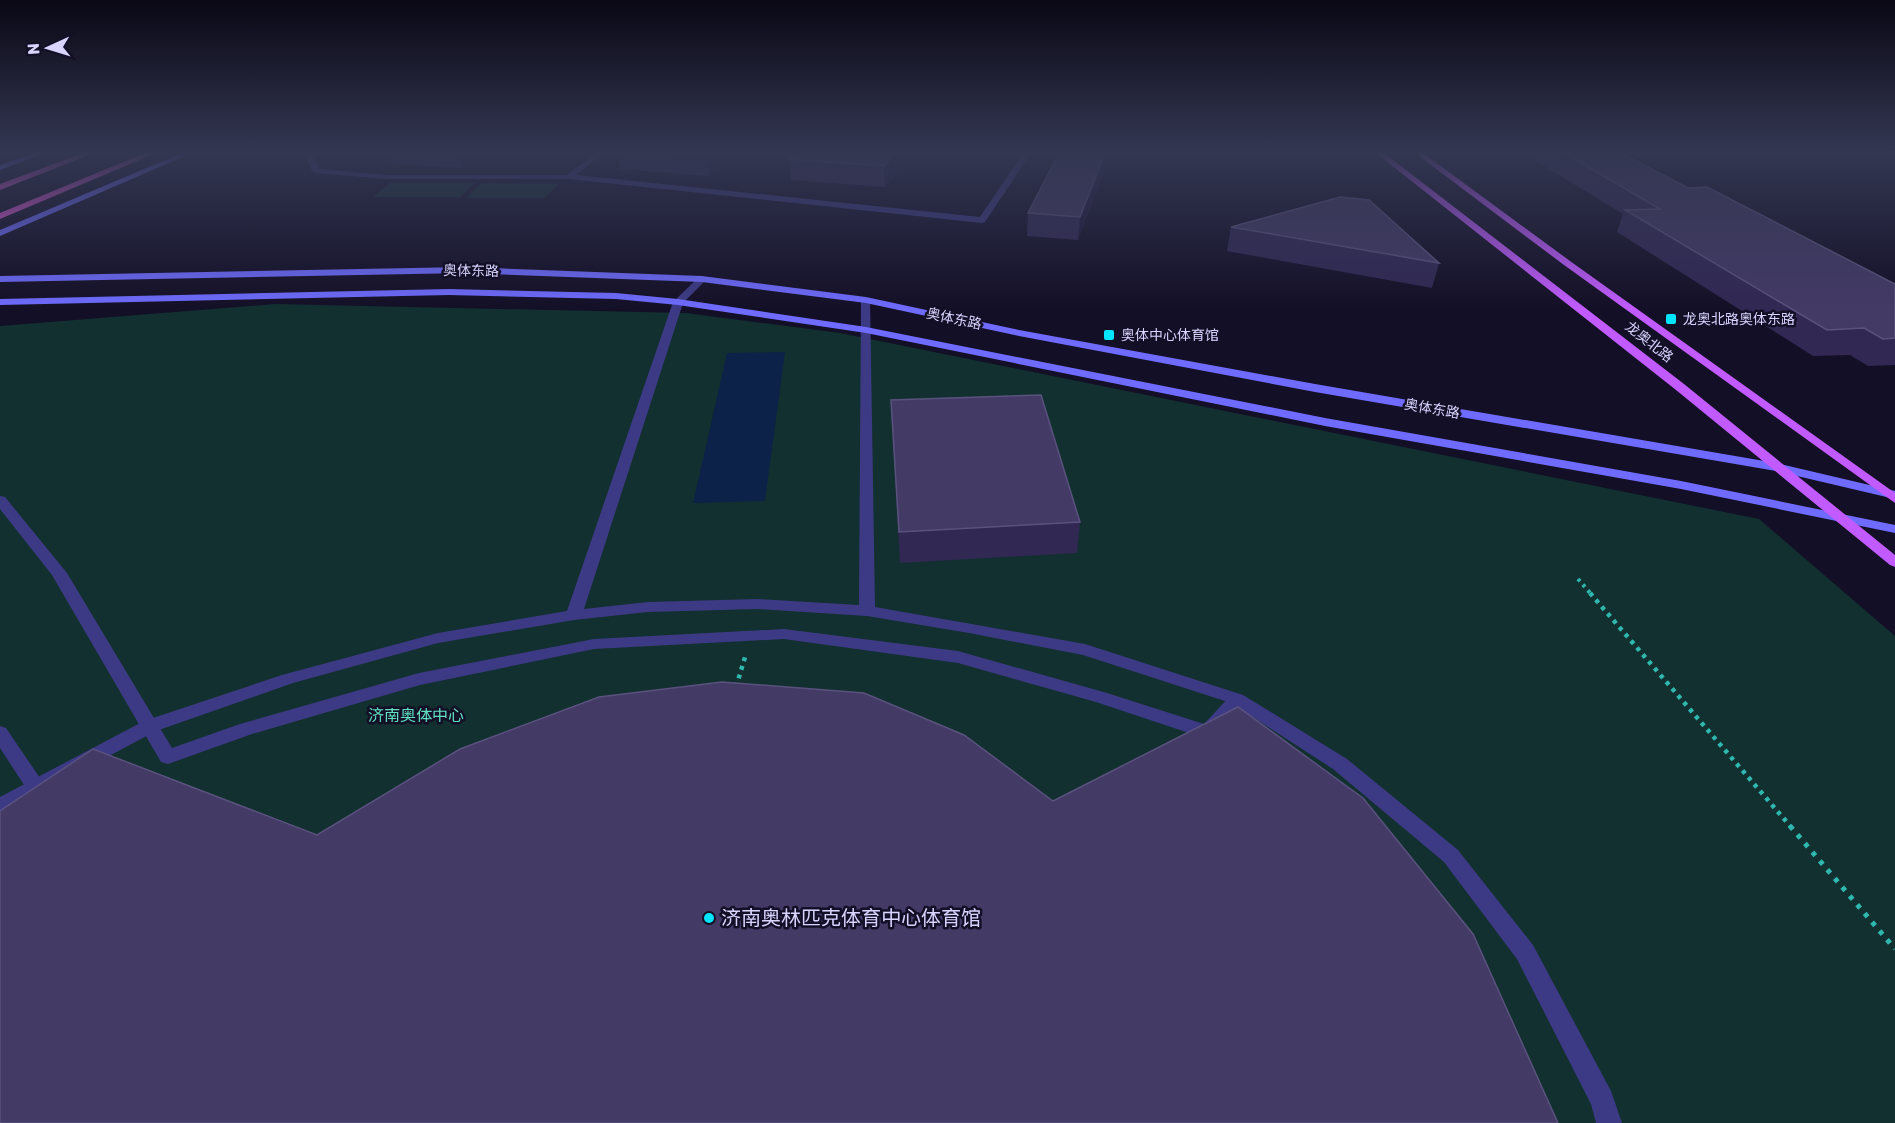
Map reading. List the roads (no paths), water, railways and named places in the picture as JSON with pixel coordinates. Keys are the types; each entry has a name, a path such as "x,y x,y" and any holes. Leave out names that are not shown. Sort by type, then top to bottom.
{"highway":[{"path":"0,216 26,205"}],"main road":[{"path":"0,233 65,205"},
{"name":"龙奥北路","path":"1447,205 1680,387 1895,562"},
{"name":"龙奥北路","path":"1490,205 1893,496"},
{"name":"奥体东路","path":"0,279 465,270 702,279 866,300 1019,333 1235,373 1643,446 1776,467 1893,496"},
{"path":"0,302 449,292 616,296 678,302 866,330 1325,422 1837,516 1895,530"}],"street":[{"path":"842,205 982,220 992,205"},
{"path":"574,615 678,302 702,279"},
{"path":"866,300 867,611"},
{"path":"0,500 59,573 168,757 246,729 419,679 594,644 784,634 958,657 1101,697 1207,732 1237,699"},
{"path":"0,806 150,726 288,679 438,638 574,615 648,607 758,604 867,611 1085,651 1237,699 1340,764 1451,856 1525,952 1602,1100 1609,1123"},
{"path":"0,733 35,786"}],"water":[{"path":"785,352 765,501 693,503 727,353"}],"place":[{"name":"龙奥北路奥体东路","path":"1671,319"},
{"name":"奥体中心体育馆","path":"1109,335"},
{"name":"济南奥林匹克体育中心体育馆","path":"709,918"}],"park label":[{"name":"济南奥体中心","path":"416,715"}]}
